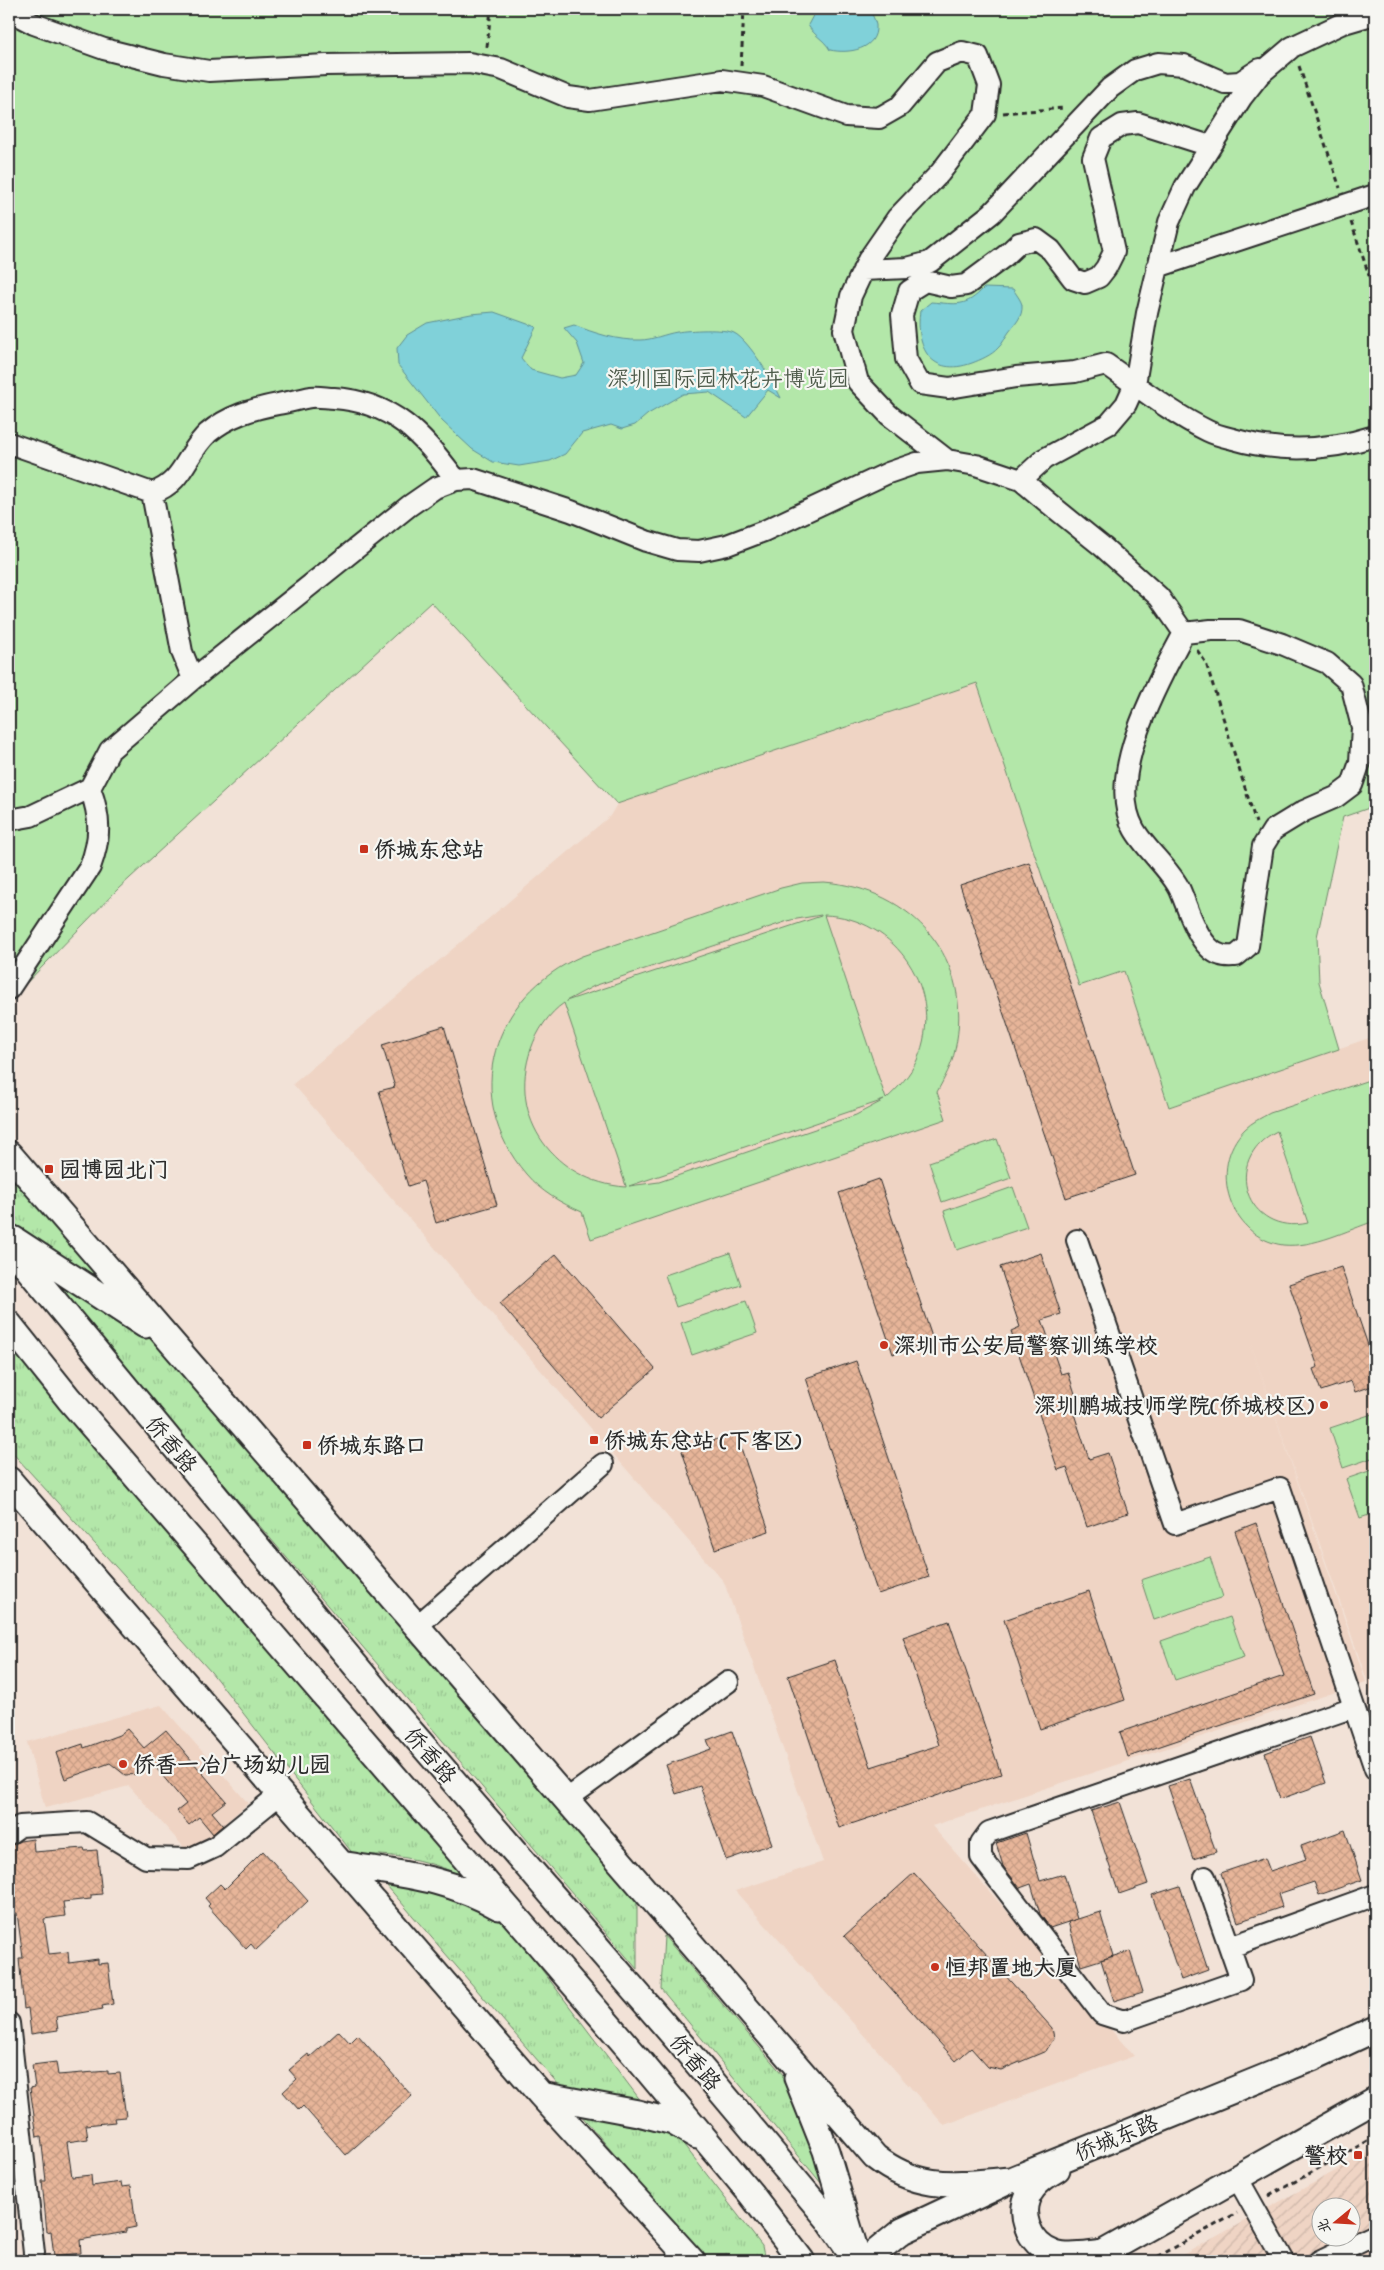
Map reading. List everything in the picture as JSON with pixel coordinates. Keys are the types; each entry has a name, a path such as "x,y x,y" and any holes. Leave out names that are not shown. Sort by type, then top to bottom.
{"main road":[{"path":"9,1154 875,2157 896,2172 928,2182 951,2184 1011,2180"},
{"path":"9,1236 170,1341"},
{"name":"侨香路","path":"9,1246 393,1711 681,2044 828,2219 858,2261"},
{"name":"侨香路","path":"9,1324 69,1399 708,2143 751,2194 802,2261"},
{"path":"9,1480 541,2095 692,2261"},
{"path":"341,1864 444,1882 474,1892 514,1916"},
{"name":"侨城东路","path":"865,2261 902,2231 1011,2180 1312,2058 1375,2028"},
{"path":"786,2053 826,2150 858,2261"},
{"path":"541,2095 638,2113 674,2122 708,2143"},
{"path":"1088,2148 1040,2180 1032,2189 1025,2206 1026,2225 1032,2237 1042,2248 1054,2254 1097,2257 1375,2100"}],"street":[{"path":"9,12 34,24 104,49 164,64 209,71 326,65 469,63 501,69 568,96 590,100 702,82 740,81 762,86 846,116 879,118 900,106 937,62 962,52 978,56 989,85 985,114 940,173 897,218 863,270 851,296 844,330 858,382 889,415 947,460"},
{"path":"863,270 907,268 930,262 992,213 1110,88 1136,70 1158,63 1184,65 1225,83 1240,82 1286,51 1341,24 1375,14"},
{"path":"1021,480 1044,459 1109,424 1126,404 1135,384 1156,267 1169,222 1185,187 1210,146 1260,74 1286,51"},
{"path":"1210,146 1138,123 1122,125 1101,138 1093,158 1114,252 1100,277 1085,282 1073,280 1051,250 1036,239 1019,243 966,285 951,287 925,281 909,291 902,315 906,358 920,384 949,388 1016,377 1075,372 1106,364 1168,408 1209,432 1254,445 1307,450 1352,443 1375,436"},
{"path":"1156,267 1375,195"},
{"path":"9,443 152,493 163,490 172,483 206,434 225,421 252,410 313,397 357,400 390,413 418,434 438,455 456,480"},
{"path":"9,820 32,816 90,788 110,750 193,679 409,506 435,488 456,480 473,479 499,486 646,541 677,550 699,550 727,545 764,531 888,474 917,463 947,460 976,465 1021,480 1103,547 1158,597 1184,633"},
{"path":"152,493 182,652 193,679"},
{"path":"1239,630 1282,644 1327,663 1351,684 1362,727 1360,762 1352,785 1336,797 1304,811 1273,830 1263,846 1248,946 1236,956 1220,955 1207,945 1194,925 1178,887 1133,828 1126,805 1128,761 1151,693 1184,633 1239,630"},
{"path":"9,989 90,867 98,846 100,827 90,788"},
{"path":"1077,1240 1175,1524 1280,1488 1375,1769"},
{"path":"417,1626 603,1464"},
{"path":"567,1799 728,1682"},
{"path":"1205,1878 1241,1980 1124,2020 1102,2014 981,1857 981,1843 989,1832 1354,1707"},
{"path":"9,1834 20,1826 87,1822 146,1858 189,1859 215,1847 280,1794"},
{"path":"1230,1947 1375,1895"},
{"path":"9,2023 34,2253"},
{"path":"1238,2179 1284,2261"},
{"path":"1319,2261 1375,2234"}],"path":[{"path":"485,65 491,9"},
{"path":"740,81 744,9"},
{"path":"1286,51 1346,204 1375,293"},
{"path":"985,114 1092,106"},
{"path":"1184,633 1206,662 1263,846"}],"shaded area":[{"name":"深圳市公安局警察训练学校","path":"977,683 1079,986 1124,971 1169,1107 1375,1036 1375,1703 1249,1340 1366,1682 932,1826 1134,2056 944,2125 735,1891 823,1862 724,1582 293,1084 610,816 617,804"},
{"name":"侨香一冶广场幼儿园","path":"161,1705 248,1803 190,1854 129,1786 45,1808 27,1742"},
{"path":"1375,2149 1375,2261 1172,2261"}],"green space":[{"name":"深圳国际园林花卉博览园","path":"9,9 1375,9 1375,806 1343,817 1317,937 1319,982 1339,1049 1169,1107 1124,971 1079,986 977,683 617,804 431,602 118,889 9,1001"},
{"path":"824,882 856,887 885,898 910,914 930,935 946,959 955,986 959,1017 954,1056 937,1092 946,1119 591,1239 582,1212 545,1192 526,1174 506,1144 494,1113 491,1081 496,1051 507,1022 526,996 551,973 582,956 781,888 802,883","holes":["821,915 566,1001 594,986 791,920","824,915 850,919 873,929 893,944 909,963 920,985 925,1009 925,1035 917,1060 911,1071 886,1099","564,1003 626,1187 601,1182 578,1173 558,1159 543,1142 532,1122 526,1099 525,1075 531,1049 544,1023","884,1100 856,1115 659,1182 629,1186"]},
{"path":"1375,1078 1375,1221 1330,1238 1295,1245 1283,1245 1265,1240 1249,1229 1238,1215 1230,1199 1226,1181 1227,1162 1234,1145 1245,1129 1270,1113","holes":["1277,1131 1308,1223 1287,1224 1269,1218 1256,1207 1248,1193 1245,1176 1249,1159 1259,1144"]},
{"path":"997,1139 1011,1178 942,1202 929,1162"},
{"path":"9,1160 105,1276 100,1282 9,1221"},
{"path":"1013,1187 1027,1227 957,1250 944,1211"},
{"path":"730,1253 741,1285 676,1307 665,1275"},
{"path":"46,1275 176,1347 637,1893 637,1969"},
{"path":"746,1301 757,1333 692,1355 681,1323"},
{"path":"9,1340 466,1878 426,1862 412,1859 384,1855 354,1855 211,1672 9,1449"},
{"path":"1375,1413 1375,1457 1343,1468 1330,1428"},
{"path":"1375,1469 1375,1513 1360,1518 1346,1479"},
{"path":"1210,1557 1223,1597 1154,1620 1141,1580"},
{"path":"1230,1617 1244,1657 1175,1680 1161,1641"},
{"path":"387,1886 443,1893 508,1925 644,2105 565,2092"},
{"path":"664,1936 790,2083 826,2189 661,1989"},
{"path":"581,2115 677,2136 762,2246 765,2261 705,2261"}],"water":[{"path":"868,9 876,23 875,33 867,45 853,50 830,50 808,25 816,10"},
{"path":"984,288 1013,289 1022,305 1018,320 1000,346 986,357 958,367 936,363 923,347 919,324 920,311 931,302 954,304 966,302"},
{"path":"494,312 536,327 521,358 531,370 560,378 576,375 584,363 577,343 564,328 574,325 606,336 632,340 649,339 690,331 729,331 740,337 754,353 781,398 768,390 746,417 709,392 683,394 648,414 635,425 622,429 611,425 582,433 565,454 550,461 519,466 493,462 472,449 442,421 398,365 397,348 407,335 427,323 471,314"}],"building":[{"path":"1029,862 1135,1175 1066,1198 960,885"},
{"path":"444,1026 497,1205 436,1223 423,1181 408,1186 379,1091 395,1087 382,1045"},
{"path":"879,1179 933,1340 893,1354 839,1193"},
{"path":"1041,1253 1061,1314 1042,1320 1061,1374 1068,1372 1078,1403 1071,1405 1089,1459 1108,1453 1128,1513 1087,1527 1067,1467 1058,1470 1011,1331 1020,1327 1000,1267"},
{"path":"556,1254 655,1369 598,1418 500,1303"},
{"path":"1341,1267 1370,1351 1375,1350 1375,1385 1355,1392 1351,1381 1321,1391 1313,1369 1318,1367 1289,1284"},
{"path":"856,1361 929,1577 878,1594 806,1378"},
{"path":"736,1433 769,1531 715,1549 682,1451"},
{"path":"1256,1523 1314,1694 1128,1757 1120,1732 1284,1676 1235,1531"},
{"path":"1089,1591 1125,1700 1040,1729 1004,1620"},
{"path":"949,1621 1001,1774 839,1828 788,1676 835,1660 871,1767 939,1745 903,1637"},
{"path":"127,1729 144,1748 166,1730 226,1801 212,1812 223,1825 213,1834 199,1817 189,1825 177,1811 186,1804 152,1763 139,1774 125,1775 110,1763 65,1779 56,1753 83,1744 84,1748 119,1735"},
{"path":"732,1731 772,1844 726,1860 700,1786 676,1794 666,1765 711,1749 707,1740"},
{"path":"1310,1737 1326,1783 1280,1799 1265,1753"},
{"path":"1190,1779 1216,1852 1193,1859 1168,1786"},
{"path":"1120,1802 1148,1884 1119,1894 1091,1811"},
{"path":"1345,1830 1362,1880 1319,1895 1314,1882 1278,1894 1282,1907 1238,1922 1221,1873 1265,1858 1270,1871 1306,1859 1301,1846"},
{"path":"1026,1833 1040,1881 1064,1874 1077,1919 1050,1928 1040,1914 1031,1884 1020,1888 1003,1866 996,1843"},
{"path":"33,1839 34,1852 84,1848 85,1851 97,1850 102,1894 91,1895 91,1899 63,1902 65,1916 44,1919 49,1954 68,1952 69,1963 98,1959 98,1964 108,1963 113,2004 102,2006 103,2009 56,2017 58,2030 31,2034 28,2008 24,2009 19,1958 23,1958 17,1913 13,1914 9,1885 9,1865 11,1864 9,1846 20,1841"},
{"path":"263,1851 308,1901 256,1950 251,1944 246,1949 208,1906 210,1904 205,1898 220,1884 225,1889"},
{"name":"恒邦置地大厦","path":"914,1873 1052,2028 1054,2038 1046,2051 1001,2070 988,2067 971,2048 956,2061 844,1936"},
{"path":"1180,1886 1208,1970 1181,1980 1152,1895"},
{"path":"1100,1912 1113,1956 1081,1966 1068,1922"},
{"path":"1130,1951 1143,1992 1114,2001 1101,1960"},
{"path":"339,2031 350,2043 358,2035 412,2096 346,2155 303,2106 299,2110 283,2092 297,2079 289,2070 308,2054 310,2057"},
{"path":"56,2062 58,2075 108,2071 108,2074 120,2073 126,2117 114,2118 115,2122 86,2125 88,2139 67,2142 72,2177 91,2175 92,2186 121,2182 122,2187 131,2186 136,2227 126,2229 126,2232 80,2240 81,2253 54,2256 51,2231 47,2232 42,2181 46,2181 41,2136 37,2137 30,2088 35,2087 32,2065"}],"place":[{"name":"侨城东总站","path":"364,849"},
{"name":"园博园北门","path":"49,1169"},
{"name":"深圳市公安局警察训练学校","path":"884,1345"},
{"name":"深圳鹏城技师学院(侨城校区)","path":"1324,1405"},
{"name":"侨城东总站 (下客区)","path":"594,1440"},
{"name":"侨城东路口","path":"307,1445"},
{"name":"侨香一冶广场幼儿园","path":"123,1764"},
{"name":"恒邦置地大厦","path":"935,1967"},
{"name":"警校","path":"1358,2155"}]}
